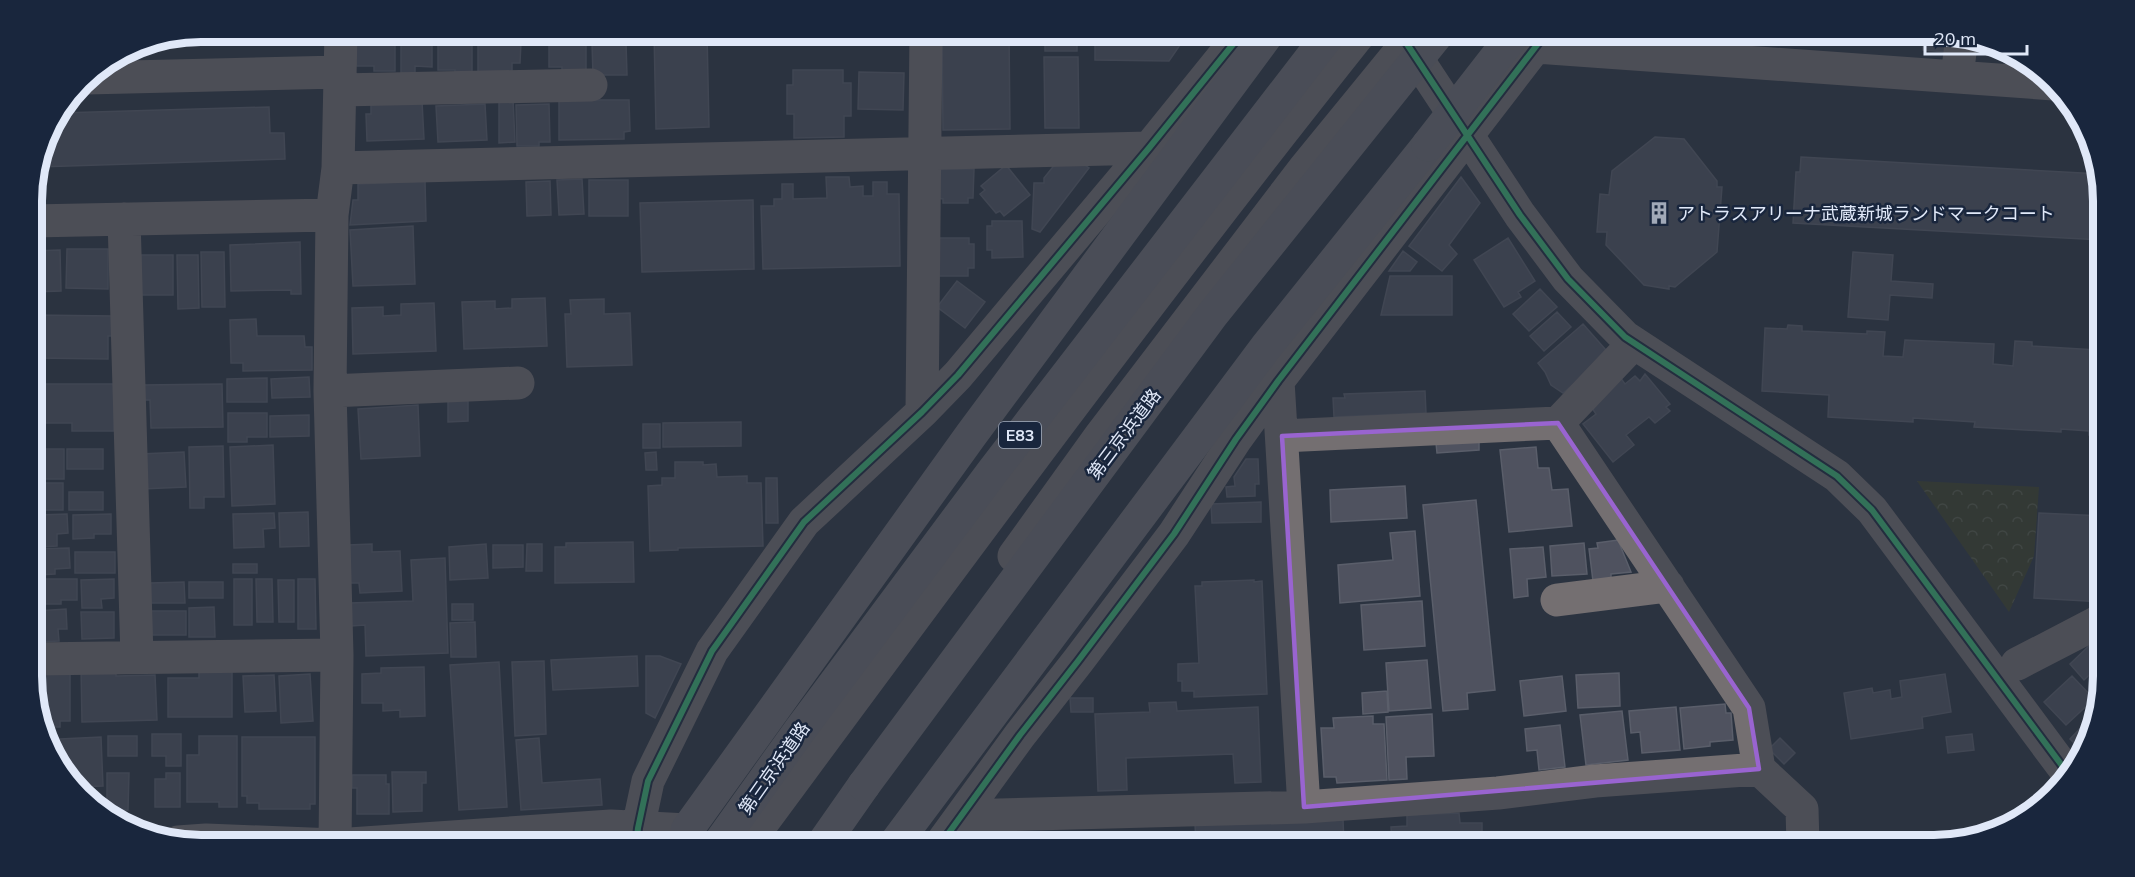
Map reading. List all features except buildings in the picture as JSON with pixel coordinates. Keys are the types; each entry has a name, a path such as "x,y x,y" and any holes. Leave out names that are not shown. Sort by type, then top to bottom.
{"highway":[{"path":"684,835 964,445 1262,42"},
{"name":"第三京浜道路","path":"725,835 800,730 993,471 1323,42"},
{"name":"第三京浜道路","path":"829,835 1212,315 1431,42"},
{"path":"901,835 1266,347 1421,154 1527,42"}],"street":[{"path":"335,835 337,655 330,391 332,215 338,168 341,42"},
{"path":"922,412 926,42"},
{"path":"634,835 648,781 712,651 804,522 922,412 958,375 1235,42"},
{"path":"753,835 1083,389 1238,186 1353,42"},
{"path":"813,835 1101,435 1402,42"},
{"path":"1411,42 1467,138 1568,279 1625,337 1837,476 1872,510 2064,768"},
{"path":"947,835 1020,735 1174,534 1236,439 1278,381 1467,138 1529,42"},
{"path":"1595,42 2041,83"},
{"path":"1957,77 1961,44"},
{"path":"100,78 591,85"},
{"path":"338,168 1149,148"},
{"path":"42,221 332,215"},
{"path":"124,219 137,657"},
{"path":"1282,436 1558,423 1634,343"},
{"path":"1278,381 1304,807"},
{"path":"330,391 518,382"},
{"path":"1558,423 1749,708 1759,769 1802,809 1803,835"},
{"path":"1557,600 1668,586"},
{"path":"2017,664 2093,625"},
{"path":"42,659 337,655"},
{"path":"961,816 1304,807 1498,793 1595,781 1759,769"},
{"path":"480,835 611,826 625,835"}],"highlighted area":[{"path":"1558,423 1749,708 1759,769 1304,807 1282,436"}],"green space":[{"path":"1917,481 2039,487 2034,556 2009,612"}],"cycle path":[{"path":"637,835 648,781 712,651 804,522 922,412 958,375 1235,42"},
{"path":"1406,42 1520,215 1568,279 1625,337 1837,476 1872,510 2064,768"},
{"path":"947,835 1020,735 1174,534 1236,439 1278,381 1539,42"}],"place":[{"name":"アトラスアリーナ武蔵新城ランドマークコート","path":"1659,213"}]}
